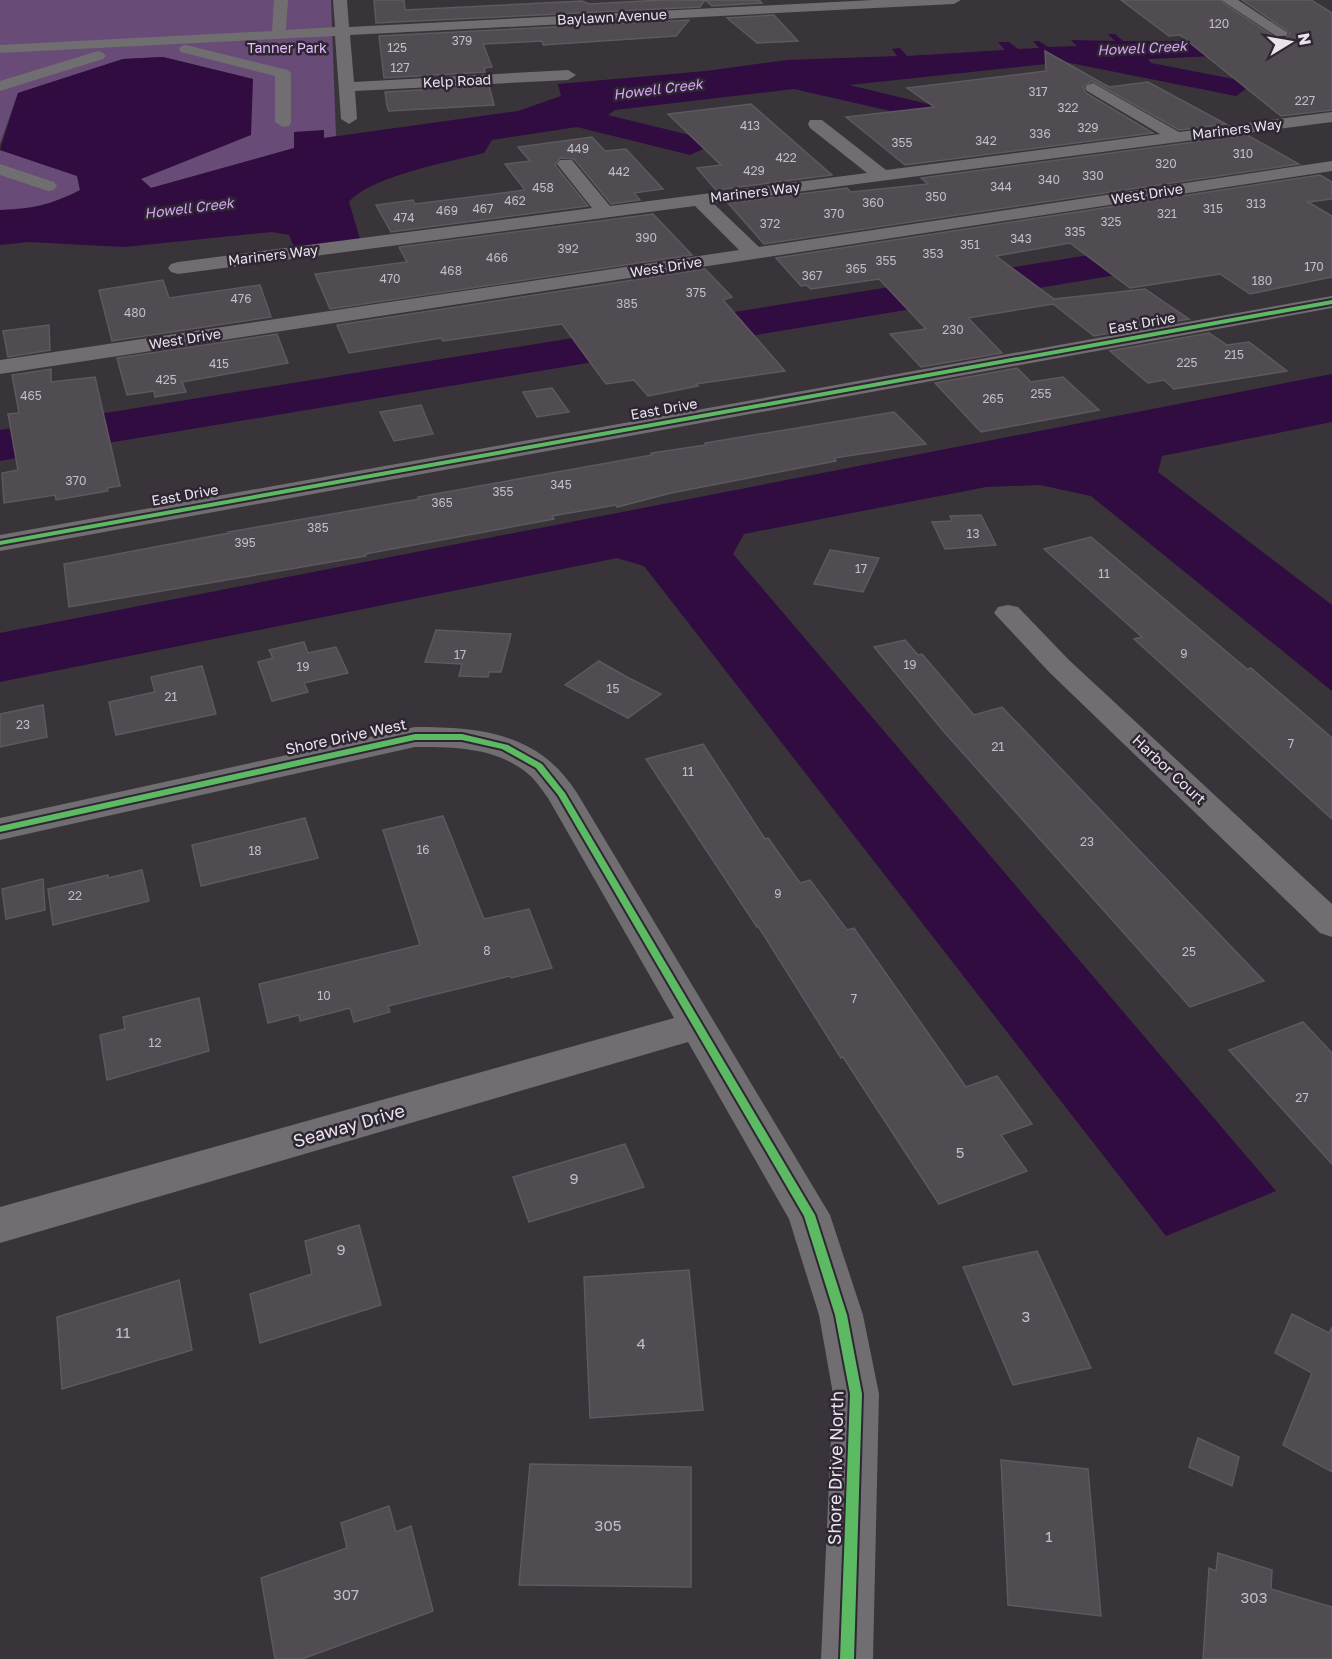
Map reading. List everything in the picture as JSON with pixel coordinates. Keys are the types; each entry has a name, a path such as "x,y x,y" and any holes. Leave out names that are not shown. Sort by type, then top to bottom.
{"street":[{"path":"279,34 281,0"},
{"path":"340,0 349,119"},
{"name":"Baylawn Avenue","path":"342,36 954,0"},
{"path":"1228,0 1281,33"},
{"path":"0,49 279,34 342,36"},
{"path":"228,59 342,36"},
{"path":"0,86 106,53 189,49 283,74 283,122"},
{"name":"Kelp Road","path":"346,87 568,75"},
{"path":"1093,88 1176,137"},
{"name":"Mariners Way","path":"178,268 1332,117"},
{"path":"816,124 882,176"},
{"path":"566,164 605,212"},
{"name":"West Drive","path":"0,367 1332,166"},
{"path":"0,170 48,186"},
{"path":"699,200 754,253"},
{"name":"East Drive","path":"0,543 1332,302"},
{"name":"Harbor Court","path":"1008,612 1059,666 1332,924"},
{"name":"Shore Drive West","path":"0,829 415,737 462,737 505,747 538,766 561,793 698,1025"},
{"name":"Seaway Drive","path":"0,1225 698,1025"},
{"name":"Shore Drive North","path":"698,1025 809,1215 841,1315 856,1394 847,1659"}],"green space":[{"name":"Tanner Park","path":"0,0 331,0 336,136 324,138 324,131 294,133 295,148 151,188 141,179 253,79 163,57 123,59 18,93 0,144"},
{"path":"0,150 78,176 80,191 40,207 0,210"}],"water":[{"name":"Howell Creek","path":"1108,34 1115,34 1123,41 1198,41 1332,34 1332,51 1148,59 1151,63 1254,83 1236,96 1065,62 849,85 953,110 934,121 794,89 615,110 608,115 718,142 690,155 577,127 492,140 484,153 392,177 360,193 349,202 360,239 294,247 289,235 272,232 124,247 29,242 0,245 0,210 41,205 80,190 77,176 0,150 18,93 123,59 163,57 253,79 251,135 141,179 151,188 294,148 294,132 324,130 324,138 518,111 561,96 558,84 706,71 787,60 897,56 892,49 900,48 907,56 1005,50 998,42 1009,42 1018,49 1039,48 1033,41 1039,41 1048,47 1077,46 1071,40 1115,41"},
{"path":"1332,216 1332,239 0,461 0,430"},
{"path":"1332,374 1332,422 1162,456 1158,472 1332,605 1332,691 1091,496 1040,485 986,487 744,534 733,554 1276,1191 1166,1236 644,566 617,558 0,682 0,633"}],"building":[{"path":"374,0 404,0 405,10 582,1 589,4 705,0 700,7 376,23"},
{"path":"705,0 759,0 762,3 712,6"},
{"path":"1121,0 1219,0 1276,38 1286,38 1290,33 1242,0 1311,0 1332,13 1332,110 1281,116 1180,35 1169,36"},
{"path":"774,15 798,41 757,43 727,18"},
{"path":"689,20 676,36 543,45 542,41 483,44 492,67 484,68 485,72 384,78 379,36"},
{"path":"1045,51 1109,87 1148,82 1226,124 1179,130 1092,81 1083,87 1086,93 1153,133 905,165 846,117 934,107 907,88 1046,71"},
{"path":"489,86 494,105 389,111 385,92"},
{"path":"751,104 832,175 716,190 697,168 721,165 668,114"},
{"path":"1247,135 1299,164 764,244 728,203 847,188 851,192 928,184 921,178"},
{"path":"592,137 605,151 626,149 663,189 634,193 640,200 611,204 574,159 560,158 555,165 588,206 391,232 376,205 413,200 415,204 525,190 505,164 530,161 518,147"},
{"path":"1320,175 1332,182 1332,199 1308,202 1332,216 1332,277 1250,294 1220,274 1130,288 1070,243 996,256 1054,299 1145,289 1189,319 1094,336 1053,304 968,318 1002,353 921,367 890,334 926,329 879,279 811,289 806,285 801,286 776,258"},
{"path":"653,214 692,255 330,309 315,274 407,262 399,247"},
{"path":"705,269 732,297 723,300 785,371 696,384 698,386 648,396 634,380 606,384 562,324 443,341 441,338 349,353 337,325"},
{"path":"163,280 169,298 260,285 271,317 112,341 99,290"},
{"path":"49,325 50,350 8,357 3,331"},
{"path":"1209,333 1227,345 1249,342 1287,371 1174,389 1164,380 1148,383 1110,351"},
{"path":"277,334 288,363 182,382 186,392 155,397 154,391 127,395 117,358"},
{"path":"1017,368 1031,382 1063,377 1099,410 981,432 935,383"},
{"path":"51,369 51,382 95,377 120,486 107,488 108,491 56,500 55,495 4,503 2,473 18,470 8,414 19,413 12,375"},
{"path":"552,388 569,412 537,417 523,392"},
{"path":"421,405 433,434 394,441 380,412"},
{"path":"894,412 926,444 834,458 836,461 671,493 617,507 616,505 552,516 554,519 365,554 366,556 69,607 64,564 652,455 651,453 706,445 705,443"},
{"path":"981,515 996,545 945,549 932,522 952,521 950,516"},
{"path":"1091,537 1247,669 1251,668 1332,738 1332,819 1134,639 1142,637 1044,549"},
{"path":"830,550 879,558 863,592 814,584"},
{"path":"436,630 511,634 501,672 489,672 488,677 459,676 462,664 425,662"},
{"path":"905,640 918,655 922,654 974,715 1002,707 1264,981 1190,1007 945,733 874,647"},
{"path":"304,642 308,653 336,647 348,673 304,683 308,692 272,701 258,662 273,658 269,650"},
{"path":"599,661 661,694 628,718 565,685"},
{"path":"202,666 216,714 116,735 109,702 155,692 151,677"},
{"path":"43,705 47,737 0,747 0,714"},
{"path":"703,744 765,839 768,838 800,883 810,880 847,930 854,928 966,1087 997,1076 1032,1124 1001,1135 1027,1171 939,1204 646,759"},
{"path":"443,816 484,919 529,909 552,968 388,1006 390,1012 354,1022 350,1008 300,1021 299,1015 268,1023 259,984 420,945 383,830"},
{"path":"305,818 318,858 201,886 192,845"},
{"path":"142,870 149,901 53,925 48,889 108,875 108,878"},
{"path":"43,879 45,910 6,919 2,889"},
{"path":"199,998 209,1051 107,1080 100,1035 125,1029 123,1017"},
{"path":"1303,1022 1332,1053 1332,1164 1229,1050"},
{"path":"625,1144 644,1187 529,1222 513,1177"},
{"path":"359,1225 381,1305 260,1343 250,1294 312,1274 305,1241"},
{"path":"1037,1251 1091,1368 1013,1385 963,1267"},
{"path":"689,1270 703,1410 590,1418 584,1277"},
{"path":"179,1280 192,1350 62,1389 57,1317"},
{"path":"1292,1314 1329,1333 1332,1327 1332,1472 1283,1445 1312,1373 1275,1353"},
{"path":"1198,1438 1239,1457 1232,1486 1189,1467"},
{"path":"1001,1460 1088,1469 1101,1616 1008,1605"},
{"path":"530,1464 691,1467 691,1587 519,1585"},
{"path":"389,1506 396,1532 411,1526 433,1611 302,1659 275,1659 261,1578 347,1548 341,1523"},
{"path":"1218,1553 1272,1570 1271,1589 1332,1607 1332,1659 1203,1659 1209,1568 1216,1571"}],"cycle path":[{"path":"0,543 1332,302"},
{"path":"0,829 415,737 462,737 505,747 539,766 561,793 809,1215 841,1315 856,1394 847,1659"}]}
